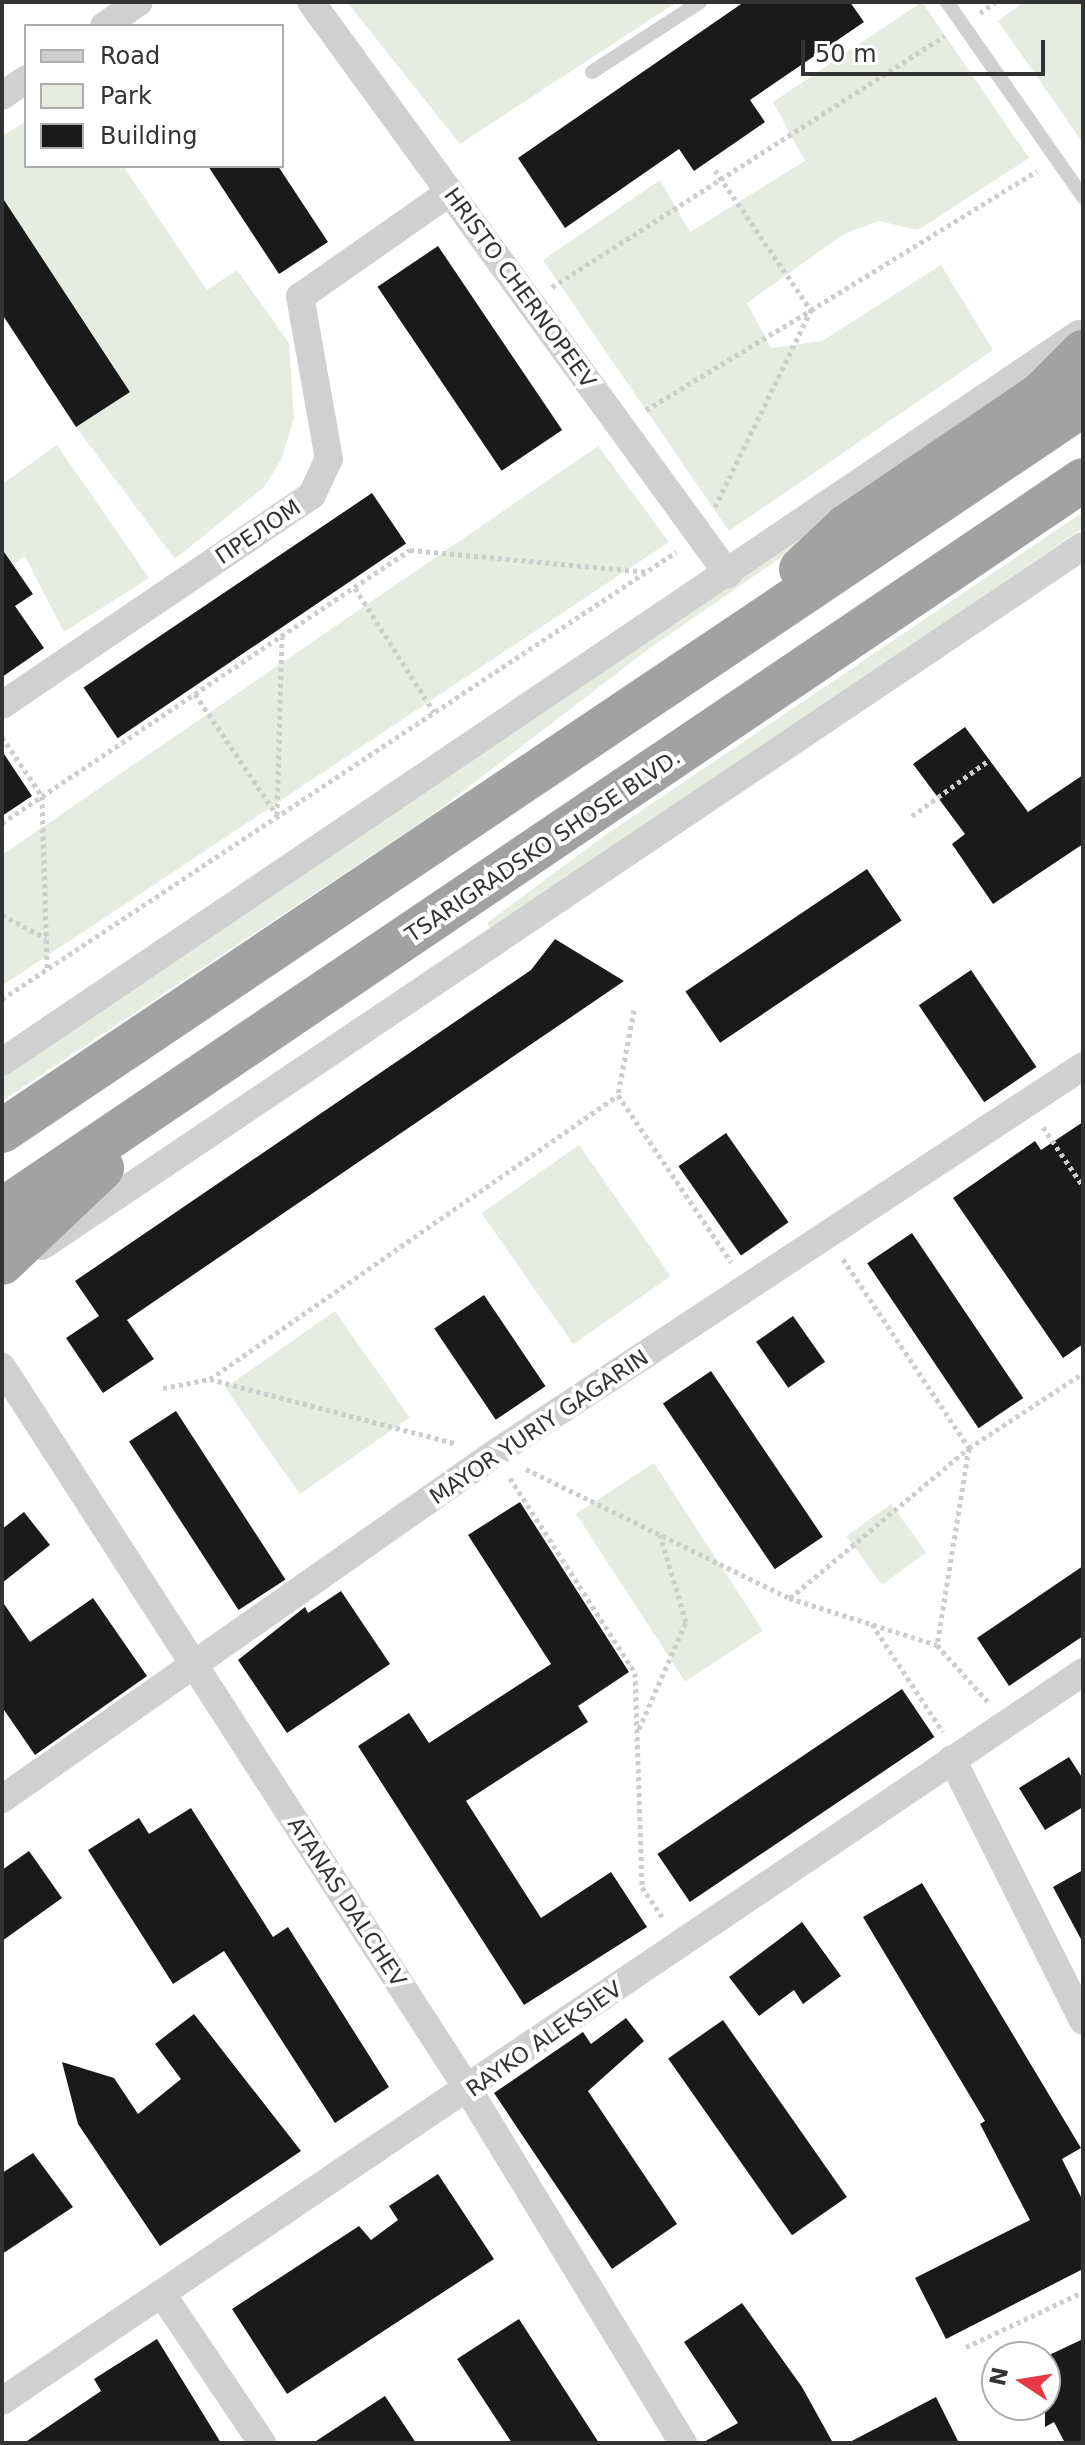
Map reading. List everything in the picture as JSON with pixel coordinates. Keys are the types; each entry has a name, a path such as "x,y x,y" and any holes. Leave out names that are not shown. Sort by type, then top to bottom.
{"highway":[{"path":"706,658 847,526 1040,395 1083,352"},
{"path":"2,1131 1083,405"},
{"name":"TSARIGRADSKO SHOSE BLVD.","path":"2,1210 1083,480"},
{"path":"2,1263 196,1080"}],"street":[{"path":"107,24 139,2"},
{"name":"HRISTO CHERNOPEEV","path":"311,2 728,574"},
{"path":"2,96 24,80"},
{"name":"ПРЕЛОМ","path":"2,705 312,495 329,459 300,297 450,192"},
{"path":"2,1062 1083,332"},
{"path":"2,1274 1082,550"},
{"name":"MAYOR YURIY GAGARIN","path":"2,1799 494,1454 1083,1066"},
{"name":"ATANAS DALCHEV","path":"2,1367 469,2091 683,2443"},
{"name":"RAYKO ALEKSIEV","path":"2,2401 164,2297 1083,1672"},
{"path":"952,1759 1083,2021"},
{"path":"164,2297 262,2443"}],"lane":[{"path":"592,72 700,2"},
{"path":"947,2 1083,197"}],"path":[{"path":"530,301 963,25"},
{"path":"621,426 1057,159"},
{"path":"715,170 811,310"},
{"path":"2,999 701,536 811,310"},
{"path":"2,823 410,550 646,572"},
{"path":"355,588 434,712"},
{"path":"277,816 282,636"},
{"path":"195,694 277,816"},
{"path":"2,737 42,796 48,969"},
{"path":"912,816 989,760"},
{"path":"2,915 47,938"},
{"path":"163,1388 210,1379 618,1095 634,1010"},
{"path":"618,1095 748,1287"},
{"path":"1027,1103 1083,1186"},
{"path":"827,1236 969,1448 937,1645"},
{"path":"789,1598 969,1448 1083,1373"},
{"path":"210,1379 494,1454 789,1598 937,1645 1006,1723"},
{"path":"494,1454 635,1673 642,1887 681,1945"},
{"path":"637,1734 686,1622 660,1535"},
{"path":"872,1624 946,1737 952,1759"},
{"path":"966,2347 1083,2292"}],"green space":[{"path":"347,2 677,2 460,144"},
{"path":"922,2 1029,158 918,230 879,221 844,234 747,303 771,348 822,341 941,265 993,350 729,531 543,260 660,180 690,232 805,161 773,102"},
{"path":"1024,2 1083,2 1083,143 998,21"},
{"path":"24,122 24,168 124,168 207,290 237,270 289,343 294,419 281,460 264,487 175,559 76,427 130,391 2,197 2,136"},
{"path":"1033,383 650,648 432,815 2,1101 2,1076"},
{"path":"57,445 149,578 64,632 25,556 2,571 2,484"},
{"path":"598,446 669,542 2,986 2,855"},
{"path":"1083,512 1083,528 492,931 487,923 604,836"},
{"path":"579,1145 671,1276 573,1344 482,1213"},
{"path":"335,1311 410,1417 300,1494 225,1388"},
{"path":"654,1463 763,1631 685,1681 576,1514"},
{"path":"891,1504 926,1553 882,1585 847,1536"}],"building":[{"path":"744,2 850,2 864,22 750,100 765,122 694,171 679,149 565,228 518,158"},
{"path":"209,168 279,168 328,242 279,274"},
{"path":"2,197 130,392 76,427 2,314"},
{"path":"438,246 562,430 502,471 377,287"},
{"path":"372,493 406,544 118,738 83,688"},
{"path":"2,549 33,594 15,606 44,648 2,677"},
{"path":"965,727 1028,812 1083,775 1083,844 993,904 952,844 965,834 913,764"},
{"path":"2,751 32,796 2,816"},
{"path":"867,869 902,920 720,1043 685,991"},
{"path":"555,939 624,981 127,1320 154,1359 103,1393 66,1338 99,1316 75,1281 531,970"},
{"path":"971,970 1036,1067 984,1102 919,1005"},
{"path":"1083,1122 1083,1344 1063,1358 953,1198 1035,1141 1041,1150"},
{"path":"726,1133 789,1222 741,1256 678,1166"},
{"path":"912,1233 1023,1398 979,1428 867,1263"},
{"path":"484,1295 546,1386 496,1420 434,1329"},
{"path":"793,1316 825,1362 788,1388 756,1342"},
{"path":"711,1371 823,1537 775,1569 663,1403"},
{"path":"176,1411 285,1580 239,1610 129,1441"},
{"path":"520,1502 629,1672 578,1706 588,1722 466,1801 541,1918 611,1872 647,1927 524,2005 358,1746 409,1713 429,1743 551,1664 468,1535"},
{"path":"24,1512 50,1545 2,1583 2,1529"},
{"path":"1083,1566 1083,1636 1009,1686 977,1638"},
{"path":"341,1591 390,1664 287,1733 238,1660 305,1607 308,1613"},
{"path":"93,1598 147,1676 35,1755 2,1707 2,1601 30,1642"},
{"path":"902,1689 934,1737 690,1902 657,1854"},
{"path":"1069,1757 1083,1779 1083,1807 1045,1830 1019,1788"},
{"path":"191,1808 273,1937 288,1927 389,2087 335,2123 224,1951 173,1984 88,1850 139,1818 149,1834"},
{"path":"29,1851 62,1898 2,1941 2,1870"},
{"path":"1083,1870 1083,1943 1053,1887"},
{"path":"922,1883 1081,2148 1062,2159 1083,2201 1083,2269 946,2339 915,2278 1030,2220 980,2124 985,2121 863,1917"},
{"path":"802,1922 841,1976 803,2004 794,1990 759,2016 729,1977"},
{"path":"194,2014 301,2151 160,2246 78,2124 62,2062 114,2078 138,2114 181,2079 155,2044"},
{"path":"626,2018 644,2041 588,2091 677,2224 612,2269 494,2093 583,2032 591,2044"},
{"path":"723,2020 847,2197 792,2235 668,2058"},
{"path":"33,2153 73,2207 2,2254 2,2173"},
{"path":"438,2174 494,2259 287,2394 232,2309 359,2226 371,2240 398,2220 389,2206"},
{"path":"742,2303 802,2387 833,2443 702,2443 738,2423 684,2342"},
{"path":"519,2319 599,2443 512,2443 457,2359"},
{"path":"157,2339 221,2443 24,2443 101,2391 94,2379"},
{"path":"1083,2339 1083,2443 1065,2443 1054,2422 1045,2427 1045,2421 1061,2421 1061,2349"},
{"path":"385,2396 416,2443 313,2443"},
{"path":"936,2397 959,2443 848,2443"}]}
